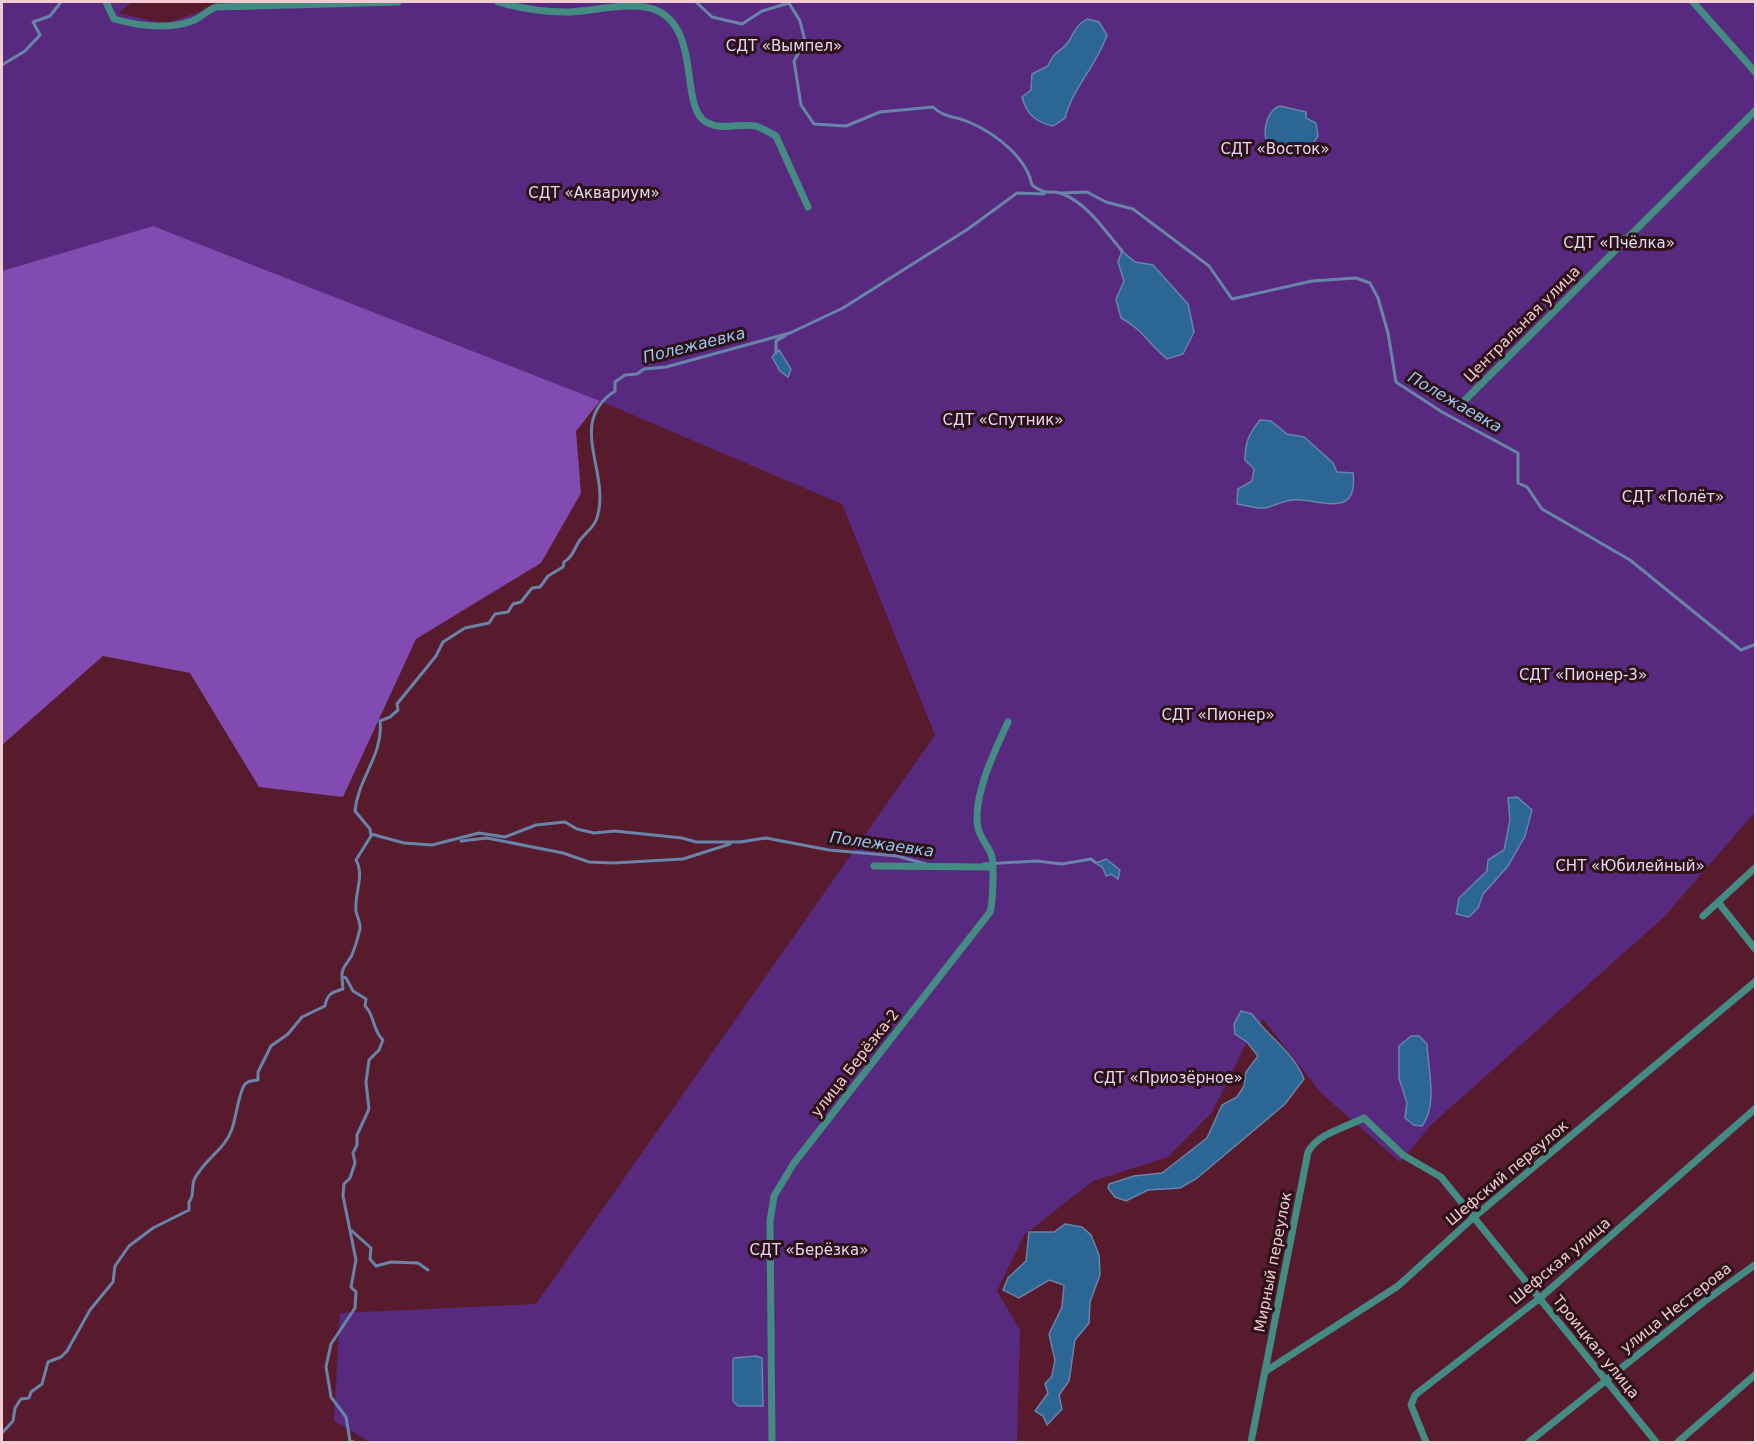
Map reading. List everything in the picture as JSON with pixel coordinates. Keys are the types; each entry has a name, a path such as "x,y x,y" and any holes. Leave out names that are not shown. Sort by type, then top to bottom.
{"street":[{"path":"106,2 114,19 135,25 158,27 193,21 216,7 398,2"},
{"path":"498,2 516,7 563,12 604,11 625,6 656,10 674,24 687,55 695,109 705,122 724,127 756,126 776,136 808,207"},
{"path":"1693,2 1755,73"},
{"name":"Центральная улица","path":"1460,405 1755,110"},
{"name":"улица Берёзка-2","path":"772,1443 770,1221 774,1196 794,1163 986,918 994,898 992,857 983,845 978,826 981,796 991,761 1008,722"},
{"path":"874,866 991,867"},
{"path":"1703,916 1755,867"},
{"path":"1718,902 1755,950"},
{"name":"Шефский переулок","path":"1266,1371 1393,1290 1474,1217 1755,981"},
{"name":"Шефская улица","path":"1426,1443 1411,1405 1415,1395 1540,1298 1755,1108"},
{"name":"Троицкая улица","path":"1364,1118 1403,1155 1441,1178 1656,1443"},
{"name":"Мирный переулок","path":"1251,1443 1308,1152 1312,1143 1364,1118"},
{"name":"улица Нестерова","path":"1529,1443 1604,1380 1755,1264"},
{"path":"1678,1443 1755,1374"}],"green space":[{"path":"2,2 132,2 119,13 165,24 225,3 270,2 1755,2 1755,812 1664,917 1432,1124 1400,1162 1322,1094 1263,1019 1247,1042 1212,1112 1168,1157 1093,1181 1024,1235 997,1291 1020,1330 1017,1442 370,1442 334,1421 340,1313 536,1304 935,735 842,504 600,401 153,226 2,271"}],"shaded area":[{"path":"153,226 600,401 576,431 581,493 541,563 416,639 343,797 259,787 190,673 103,656 2,745 2,271"}],"water":[{"path":"1087,19 1099,22 1107,35 1103,46 1074,96 1065,118 1053,126 1042,122 1033,117 1022,97 1031,90 1032,74 1048,66 1078,26"},
{"path":"1280,106 1306,112 1306,118 1316,123 1318,136 1308,151 1279,152 1268,144 1265,130 1267,122 1274,109"},
{"path":"1122,251 1135,262 1153,265 1188,304 1194,332 1183,354 1167,359 1134,326 1121,318 1116,299 1124,281 1118,262"},
{"path":"779,350 791,369 788,377 780,371 772,357"},
{"path":"1260,420 1271,421 1287,434 1304,437 1333,463 1337,472 1353,473 1353,488 1349,497 1343,502 1334,504 1292,500 1265,508 1237,504 1238,489 1252,481 1254,469 1245,460 1246,448 1250,434"},
{"path":"1517,797 1532,810 1525,836 1508,866 1483,894 1478,908 1469,917 1456,914 1459,898 1487,871 1488,860 1504,850 1510,820 1508,798"},
{"path":"1106,859 1120,870 1118,879 1111,874 1106,876 1103,868 1096,863"},
{"path":"1241,1011 1252,1014 1287,1052 1304,1079 1285,1104 1196,1179 1180,1188 1148,1190 1126,1201 1115,1197 1108,1188 1109,1184 1134,1176 1162,1173 1207,1138 1222,1105 1237,1097 1244,1086 1246,1072 1258,1056 1247,1042 1235,1034 1234,1024"},
{"path":"1411,1036 1419,1036 1427,1044 1431,1098 1427,1118 1422,1126 1414,1125 1405,1118 1407,1103 1399,1078 1399,1046"},
{"path":"1065,1224 1082,1227 1091,1235 1099,1255 1100,1275 1090,1302 1089,1323 1075,1340 1069,1381 1059,1395 1062,1409 1047,1425 1043,1416 1035,1411 1048,1393 1045,1384 1052,1376 1055,1360 1049,1334 1062,1307 1064,1285 1049,1280 1019,1298 1003,1290 1008,1278 1026,1261 1029,1232 1054,1232"},
{"path":"756,1356 762,1358 763,1406 738,1406 733,1401 733,1360"}],"waterway":[{"name":"Полежаевка","path":"2,65 25,51 40,35 33,22 50,16 61,2"},
{"name":"Полежаевка","path":"696,2 712,17 742,24 762,11 789,3 800,21 805,41 794,61 801,105 814,124 846,126 880,112 933,107 942,113 981,128 1000,140 1024,165 1032,185 1042,191 1063,194 1081,205 1096,219 1122,251"},
{"name":"Полежаевка","path":"1061,193 1087,192 1106,202 1133,209 1209,266 1232,299 1312,281 1356,278 1370,283 1378,298 1388,333 1396,382 1442,412 1518,453 1518,483 1527,487 1542,509 1630,560 1741,650 1756,644"},
{"name":"Полежаевка","path":"353,1442 350,1441 346,1417 331,1397 326,1367 331,1344 355,1308 356,1292 351,1287 356,1260 343,1196 344,1184 350,1178 355,1163 353,1153 357,1145 357,1135 369,1109 366,1082 369,1060 379,1050 383,1040 365,1006 366,999 353,991 346,978 342,977 360,929 356,911 360,872 356,860 371,836 370,829 355,811 357,799 375,755 380,721 390,717 398,710 397,704 436,656 443,642 465,628 489,623 495,614 508,612 513,604 521,602 532,588 540,587 548,576 563,567 564,562 593,525 597,518 600,497 591,432 594,417 601,403 615,391 615,382 625,375 637,374 644,369 666,367 790,333 843,308 968,229 1017,193 1044,194"},
{"name":"Полежаевка","path":"776,353 776,341 785,336"},
{"name":"Полежаевка","path":"371,834 404,843 432,845 479,833 505,837 536,825 565,822 577,829 594,833 615,831 682,838 696,842 740,842 766,838 829,850 897,856 926,864"},
{"name":"Полежаевка","path":"461,841 487,838 563,853 589,862 613,863 683,859 730,844"},
{"name":"Полежаевка","path":"984,864 1036,861 1062,864 1091,859 1096,863"},
{"name":"Полежаевка","path":"2,1433 13,1421 15,1408 21,1399 29,1398 31,1392 42,1384 48,1362 61,1357 67,1351 90,1310 113,1282 115,1266 129,1246 153,1228 189,1210 194,1180 229,1136 245,1084 258,1080 258,1072 271,1046 288,1034 302,1017 325,1006 331,994 343,989 342,978"},
{"name":"Полежаевка","path":"352,1231 371,1248 370,1259 376,1266 391,1262 418,1263 428,1270"}],"park label":[{"name":"СДТ «Вымпел»","path":"784,46"},
{"name":"СДТ «Восток»","path":"1275,149"},
{"name":"СДТ «Аквариум»","path":"594,193"},
{"name":"СДТ «Пчёлка»","path":"1619,243"},
{"name":"СДТ «Спутник»","path":"1003,420"},
{"name":"СДТ «Полёт»","path":"1673,497"},
{"name":"СДТ «Пионер-3»","path":"1583,675"},
{"name":"СДТ «Пионер»","path":"1218,715"},
{"name":"СНТ «Юбилейный»","path":"1630,866"},
{"name":"СДТ «Приозёрное»","path":"1168,1078"},
{"name":"СДТ «Берёзка»","path":"809,1250"}]}
